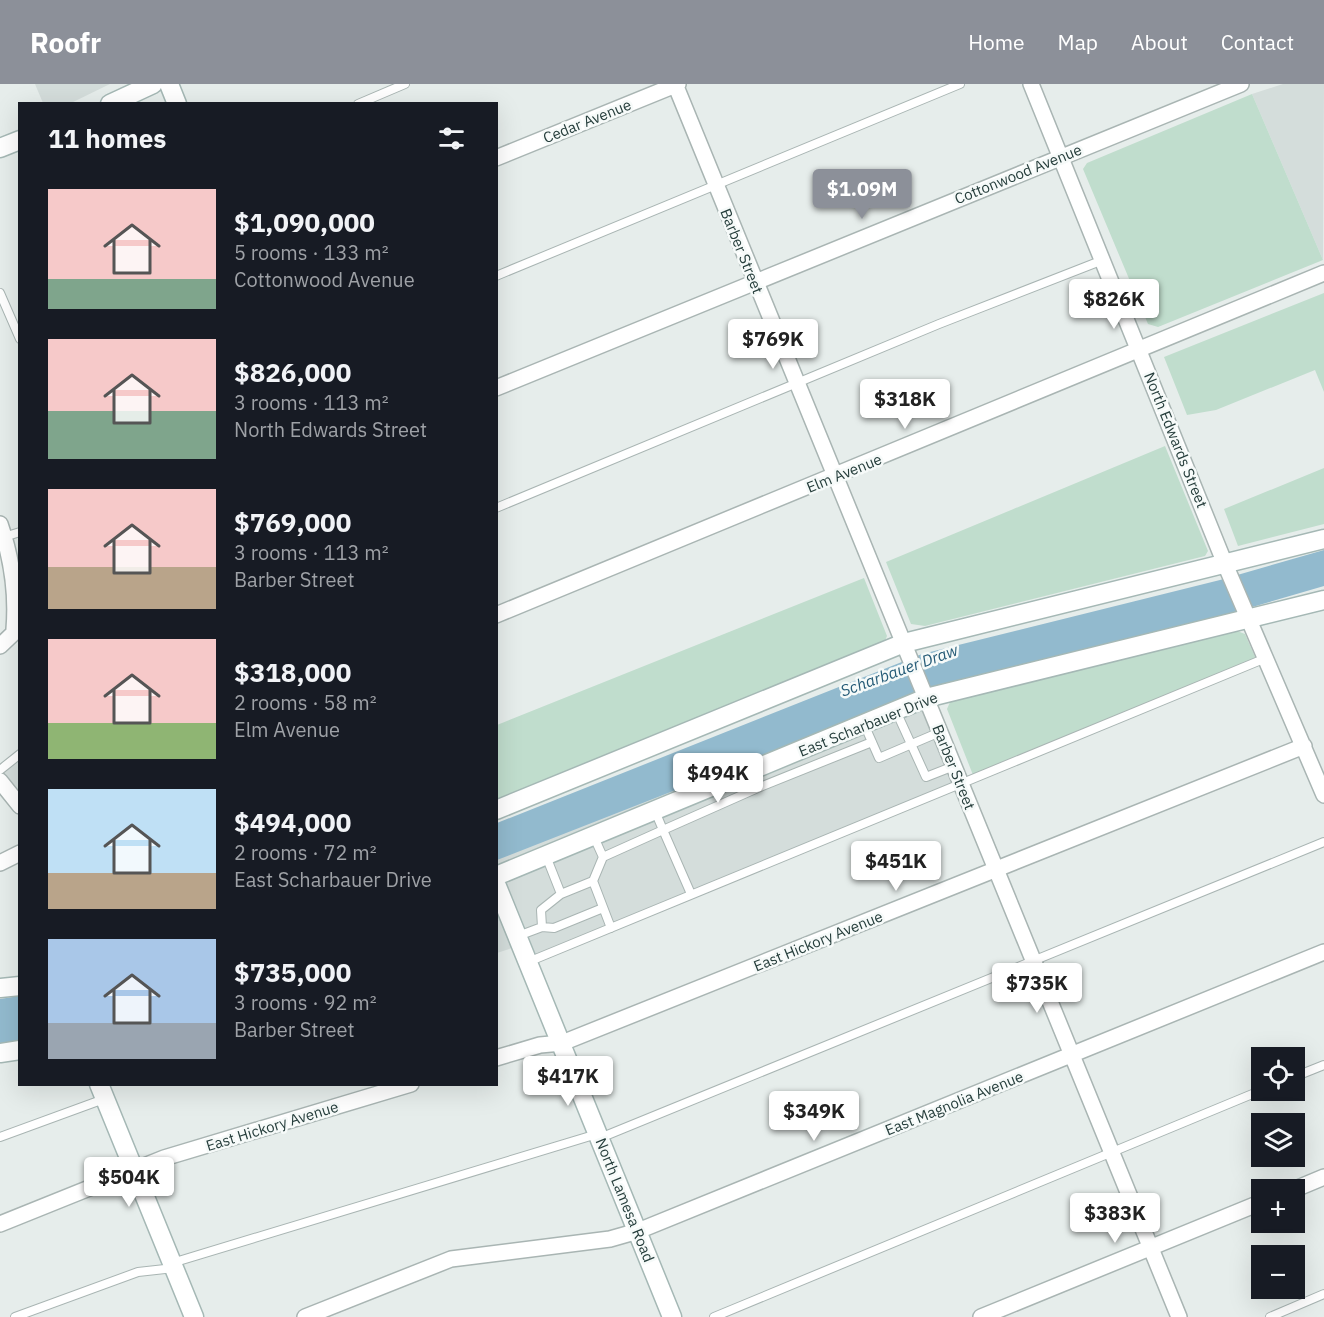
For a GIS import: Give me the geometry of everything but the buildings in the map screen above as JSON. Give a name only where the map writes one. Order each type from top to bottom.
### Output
[{"type":"main road","points":[[114,102],[153,84]]},
{"type":"main road","points":[[169,84],[176,102]]},
{"type":"main road","points":[[0,148],[18,141]]},
{"type":"main road","points":[[498,809],[904,644],[1324,539]]},
{"type":"main road","name":"East Scharbauer Drive","points":[[498,875],[926,698],[1324,600]]},
{"type":"main road","name":"North Lamesa Road","points":[[498,889],[672,1317]]},
{"type":"main road","points":[[0,988],[18,986]]},
{"type":"main road","points":[[0,1053],[18,1050]]},
{"type":"main road","points":[[101,1092],[194,1317]]},
{"type":"street","name":"Barber Street","points":[[676,84],[796,383],[1179,1317]]},
{"type":"street","name":"Cedar Avenue","points":[[498,157],[676,84]]},
{"type":"street","name":"North Edwards Street","points":[[1031,84],[1225,564],[1324,795]]},
{"type":"street","name":"Cottonwood Avenue","points":[[498,387],[1241,84]]},
{"type":"street","name":"Elm Avenue","points":[[498,614],[835,477],[1324,273]]},
{"type":"street","points":[[0,646],[17,628],[8,531]]},
{"type":"street","name":"East Hickory Avenue","points":[[498,1057],[540,1045],[562,1043],[1304,746]]},
{"type":"street","points":[[0,782],[18,804]]},
{"type":"street","points":[[0,863],[18,854]]},
{"type":"street","name":"East Magnolia Avenue","points":[[305,1317],[451,1259],[610,1239],[638,1232],[1324,952]]},
{"type":"street","name":"East Hickory Avenue","points":[[0,1224],[164,1158],[404,1086]]},
{"type":"street","points":[[1305,1185],[1324,1177]]},
{"type":"street","points":[[981,1317],[1251,1207]]},
{"type":"lane","points":[[362,102],[405,84]]},
{"type":"lane","points":[[498,275],[960,84]]},
{"type":"lane","points":[[498,507],[796,383],[1103,260]]},
{"type":"lane","points":[[0,293],[18,334]]},
{"type":"lane","points":[[528,962],[1266,658]]},
{"type":"lane","points":[[896,711],[926,777],[954,766]]},
{"type":"lane","points":[[864,724],[879,758],[940,732]]},
{"type":"lane","points":[[610,928],[593,881],[603,857],[760,787],[872,742]]},
{"type":"lane","points":[[0,770],[18,756]]},
{"type":"lane","points":[[753,770],[760,787]]},
{"type":"lane","points":[[655,810],[691,894]]},
{"type":"lane","points":[[594,836],[603,857]]},
{"type":"lane","points":[[15,1317],[138,1272],[173,1266],[599,1136],[1324,842]]},
{"type":"lane","points":[[546,856],[561,894]]},
{"type":"lane","points":[[542,927],[541,910],[561,894],[593,881]]},
{"type":"lane","points":[[518,936],[542,927],[554,928],[603,908]]},
{"type":"lane","points":[[1305,1073],[1324,1065]]},
{"type":"lane","points":[[0,1137],[101,1092]]},
{"type":"lane","points":[[714,1317],[1251,1095]]},
{"type":"lane","points":[[1270,1317],[1324,1294]]},
{"type":"shaded area","points":[[35,84],[110,84],[73,102],[43,102]]},
{"type":"shaded area","points":[[1283,84],[1324,84],[1323,260],[1252,94]]},
{"type":"shaded area","points":[[914,672],[959,782],[526,959],[521,945],[498,953],[498,838]]},
{"type":"shaded area","points":[[18,749],[18,801],[0,777],[0,766]]},
{"type":"green space","points":[[1252,94],[1323,260],[1158,327],[1148,324],[1083,169],[1087,163]]},
{"type":"green space","points":[[1324,293],[1324,392],[1315,370],[1216,410],[1187,415],[1164,357]]},
{"type":"green space","points":[[1165,446],[1208,551],[1205,556],[925,626],[911,624],[886,562]]},
{"type":"green space","points":[[1324,468],[1324,524],[1238,546],[1224,509]]},
{"type":"green space","points":[[864,578],[887,636],[883,646],[498,802],[498,725]]},
{"type":"green space","points":[[1237,631],[1245,634],[1256,659],[973,775],[947,709],[950,702]]},
{"type":"water","name":"Scharbauer Draw","points":[[1324,550],[1324,586],[1232,613],[936,688],[498,860],[498,823],[922,654],[1220,580]]},
{"type":"water","points":[[18,996],[18,1041],[0,1044],[0,999]]}]
